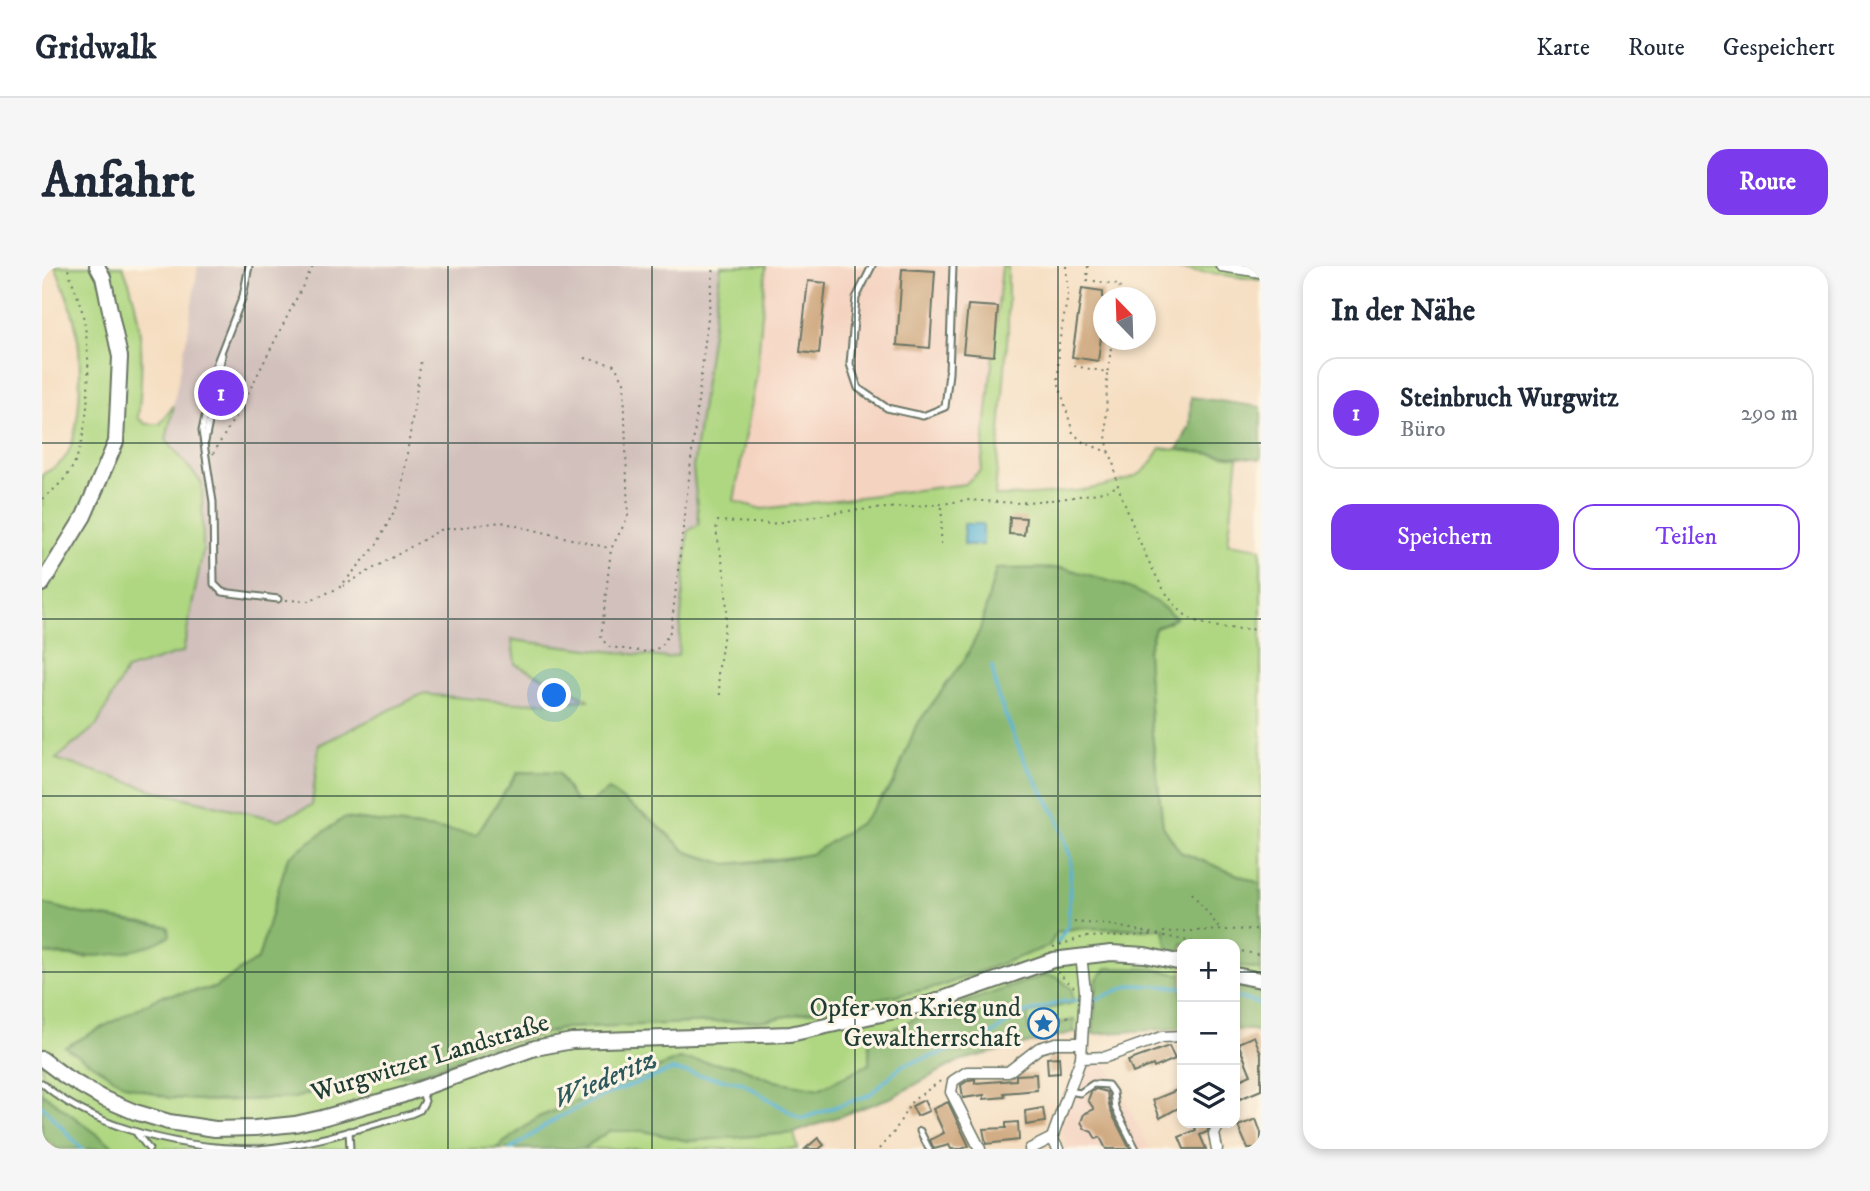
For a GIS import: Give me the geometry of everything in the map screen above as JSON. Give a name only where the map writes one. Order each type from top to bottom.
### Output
[{"type":"main road","points":[[42,584],[84,516],[116,442],[120,357],[103,277],[97,266]]},
{"type":"main road","name":"Wurgwitzer Landstraße","points":[[42,1059],[102,1098],[169,1122],[215,1129],[295,1124],[421,1089],[535,1048],[572,1041],[790,1034],[906,1009],[969,991],[1045,961],[1111,953],[1145,955],[1177,962]]},
{"type":"main road","points":[[1240,976],[1261,980]]},
{"type":"street","points":[[1224,266],[1261,272]]},
{"type":"street","points":[[1030,1149],[1052,1138],[1081,1058],[1081,955]]},
{"type":"street","points":[[1081,1058],[1106,1057],[1162,1037],[1177,1036]]},
{"type":"street","points":[[980,1149],[951,1092],[953,1081],[960,1075],[976,1070],[987,1073],[1008,1072],[1039,1048],[1056,1043],[1081,1043]]},
{"type":"street","points":[[1217,1128],[1213,1135],[1217,1149]]},
{"type":"street","points":[[1052,1138],[1058,1149]]},
{"type":"lane","points":[[249,266],[243,296],[223,346],[204,445],[213,502],[214,583],[222,592],[278,600]]},
{"type":"lane","points":[[872,266],[856,298],[850,364],[858,388],[887,408],[923,416],[945,407],[949,373],[953,279],[951,266]]},
{"type":"lane","points":[[42,1083],[81,1111],[105,1122],[162,1140],[217,1149],[258,1149],[289,1145],[420,1110],[425,1101],[421,1089]]},
{"type":"lane","points":[[1069,1091],[1080,1093],[1093,1084],[1108,1085],[1113,1092],[1115,1108],[1136,1149]]},
{"type":"lane","points":[[349,1130],[350,1149]]},
{"type":"lane","points":[[920,1131],[929,1149]]},
{"type":"lane","points":[[135,1132],[146,1142],[149,1149]]},
{"type":"path","points":[[42,499],[72,467],[83,434],[88,397],[89,352],[82,309],[67,266]]},
{"type":"path","points":[[206,466],[242,405],[313,266]]},
{"type":"path","points":[[585,358],[614,365],[624,381],[628,517],[611,549],[601,638],[609,647],[647,652],[661,647],[671,630],[713,266]]},
{"type":"path","points":[[1066,266],[1068,295],[1059,344],[1058,381],[1073,433],[1083,442],[1110,453]]},
{"type":"path","points":[[1088,266],[1087,281],[1120,287]]},
{"type":"path","points":[[1110,350],[1105,436],[1118,486],[1150,564],[1165,590],[1184,614],[1206,624],[1261,630]]},
{"type":"path","points":[[339,588],[376,546],[400,500],[421,361]]},
{"type":"path","points":[[1074,366],[1107,372]]},
{"type":"path","points":[[720,695],[718,674],[727,611],[725,576],[716,530],[718,521],[770,524],[846,511],[966,500],[1016,502],[1061,499],[1103,492],[1118,486]]},
{"type":"path","points":[[941,544],[942,504]]},
{"type":"path","points":[[278,600],[308,601],[339,588],[440,530],[501,522],[611,549]]},
{"type":"path","points":[[1192,893],[1220,930]]},
{"type":"path","points":[[1074,922],[1111,925],[1177,939]]},
{"type":"path","points":[[1052,952],[1052,947],[1075,939],[1154,935],[1161,932],[1261,929]]},
{"type":"path","points":[[1240,951],[1261,955]]},
{"type":"path","points":[[1055,968],[1057,973],[1081,991]]},
{"type":"path","points":[[1039,1020],[1080,1014]]},
{"type":"path","points":[[879,1149],[894,1132],[912,1101],[948,1076]]},
{"type":"path","points":[[42,1142],[51,1149]]},
{"type":"shaded area","points":[[198,266],[766,266],[757,373],[697,499],[709,639],[592,700],[518,703],[279,820],[163,793],[55,759],[166,440]]},
{"type":"shaded area","points":[[766,266],[1002,266],[981,470],[965,484],[762,509],[734,502],[757,373]]},
{"type":"shaded area","points":[[1105,1062],[1150,1149],[1067,1149],[1061,1130],[1077,1083],[1082,1072]]},
{"type":"green space","points":[[55,266],[123,266],[135,303],[141,341],[138,418],[146,424],[160,424],[174,405],[166,440],[202,483],[203,550],[183,652],[126,670],[97,725],[56,759],[163,793],[279,820],[312,805],[319,745],[422,694],[517,703],[590,700],[515,664],[512,640],[667,658],[678,655],[688,531],[699,524],[693,468],[721,266],[766,266],[757,373],[734,501],[762,509],[965,484],[981,470],[1002,266],[1008,266],[1008,330],[995,496],[1049,494],[1109,485],[1141,473],[1161,448],[1238,457],[1228,543],[1261,548],[1261,884],[1180,852],[1163,826],[1151,725],[1147,652],[1155,628],[1176,617],[996,569],[980,630],[965,659],[916,726],[894,782],[862,822],[811,855],[726,864],[687,852],[653,821],[574,801],[558,773],[518,772],[477,834],[344,818],[288,857],[258,959],[214,988],[161,996],[169,1098],[212,1101],[294,1098],[371,1075],[418,1075],[489,1048],[565,1028],[767,1020],[938,987],[1049,946],[1057,932],[1077,928],[1164,929],[1168,950],[1177,952],[1177,974],[1152,969],[1097,979],[1093,1034],[1074,1032],[1074,1020],[1028,1031],[1028,1014],[977,1005],[951,1007],[870,1037],[869,1064],[819,1089],[775,1081],[737,1066],[679,1059],[539,1117],[495,1149],[117,1149],[42,1093],[42,953],[87,958],[78,913],[42,903],[42,475],[57,466],[70,449],[77,422],[80,390],[79,349],[67,296]]},
{"type":"green space","points":[[1158,266],[1261,266],[1261,280]]},
{"type":"green space","points":[[1191,397],[1261,407],[1261,459],[1178,450],[1190,425]]},
{"type":"green space","points":[[1064,568],[1137,592],[1176,618],[1155,628],[1147,652],[1151,725],[1163,826],[1180,852],[1261,884],[1261,970],[1240,966],[1240,939],[1177,939],[1177,952],[1168,950],[1164,929],[1077,928],[1057,932],[1049,946],[938,987],[767,1020],[565,1028],[489,1048],[417,1075],[371,1075],[294,1098],[212,1101],[169,1098],[125,1085],[65,1047],[161,996],[214,988],[258,959],[288,857],[344,818],[477,834],[518,772],[558,773],[575,801],[589,803],[609,790],[653,821],[687,852],[726,864],[811,854],[862,822],[894,783],[916,726],[965,659],[980,630],[996,569]]},
{"type":"green space","points":[[42,903],[78,913],[168,927],[170,936],[155,944],[124,953],[76,956],[42,953]]},
{"type":"green space","points":[[1240,966],[1261,970],[1261,992],[1240,987]]},
{"type":"green space","points":[[1107,968],[1152,969],[1177,974],[1177,1028],[1093,1034],[1097,979]]},
{"type":"green space","points":[[1046,975],[1057,977],[1072,989],[1073,1003],[1028,1014],[1028,1030],[1074,1020],[1074,1032],[959,1061],[892,1097],[794,1133],[688,1141],[644,1131],[609,1131],[583,1149],[495,1149],[539,1117],[679,1059],[737,1066],[775,1081],[819,1089],[869,1064],[870,1037],[896,1030],[909,1021]]},
{"type":"green space","points":[[1240,987],[1261,992],[1261,1034],[1252,1030],[1240,1030]]},
{"type":"green space","points":[[42,1093],[117,1149],[57,1149],[42,1137]]},
{"type":"green space","points":[[609,1131],[644,1131],[688,1141],[794,1133],[798,1149],[583,1149]]},
{"type":"water","points":[[964,524],[983,524],[983,545],[964,545]]},
{"type":"building","points":[[902,269],[935,271],[930,348],[897,345]]},
{"type":"building","points":[[808,281],[826,283],[819,354],[800,352]]},
{"type":"building","points":[[1082,288],[1093,290],[1093,350],[1099,350],[1098,361],[1072,357]]},
{"type":"building","points":[[968,305],[998,307],[994,356],[963,353]]},
{"type":"building","points":[[1010,517],[1026,518],[1024,535],[1009,534]]},
{"type":"building","points":[[1254,1036],[1261,1054],[1261,1090],[1240,1099],[1240,1080],[1251,1075],[1240,1042]]},
{"type":"building","points":[[1169,1046],[1175,1059],[1133,1073],[1128,1061]]},
{"type":"building","points":[[1059,1057],[1060,1073],[1048,1074],[1047,1058]]},
{"type":"building","points":[[1036,1074],[1037,1090],[1004,1093],[1005,1097],[984,1099],[984,1095],[963,1098],[961,1085],[969,1080],[975,1079],[975,1083],[1016,1080],[1016,1075]]},
{"type":"building","points":[[1096,1089],[1107,1092],[1110,1110],[1130,1149],[1106,1149],[1100,1137],[1096,1139],[1081,1122],[1084,1114],[1094,1109],[1088,1100],[1091,1092]]},
{"type":"building","points":[[1177,1090],[1177,1109],[1160,1118],[1153,1100]]},
{"type":"building","points":[[924,1100],[929,1111],[917,1116],[912,1106]]},
{"type":"building","points":[[948,1102],[969,1146],[951,1149],[949,1145],[934,1149],[930,1140],[944,1133],[933,1109]]},
{"type":"building","points":[[1043,1108],[1045,1122],[1026,1125],[1025,1111]]},
{"type":"building","points":[[1256,1119],[1261,1133],[1261,1149],[1248,1149],[1240,1125]]},
{"type":"building","points":[[1018,1122],[1019,1140],[986,1144],[983,1129],[1006,1128],[1006,1123]]},
{"type":"building","points":[[1195,1128],[1209,1128],[1200,1135],[1206,1149],[1184,1149],[1179,1137]]},
{"type":"building","points":[[818,1138],[824,1145],[819,1149],[805,1149]]},
{"type":"waterway","points":[[992,666],[998,697],[1024,760],[1058,818],[1071,860],[1068,926],[1057,943]]},
{"type":"waterway","name":"Wiederitz","points":[[511,1149],[557,1118],[605,1095],[672,1070],[743,1083],[801,1119],[869,1095],[903,1065],[982,1041],[1019,1015],[1061,1002],[1097,999],[1131,985],[1177,987]]},
{"type":"waterway","name":"Wiederitz","points":[[1240,998],[1261,1004]]},
{"type":"waterway","name":"Wiederitz","points":[[42,1106],[82,1149]]},
{"type":"place","name":"Steinbruch Wurgwitz","points":[[221,393]]},
{"type":"place","name":"Opfer von Krieg und Gewaltherrschaft","points":[[1044,1023]]}]
